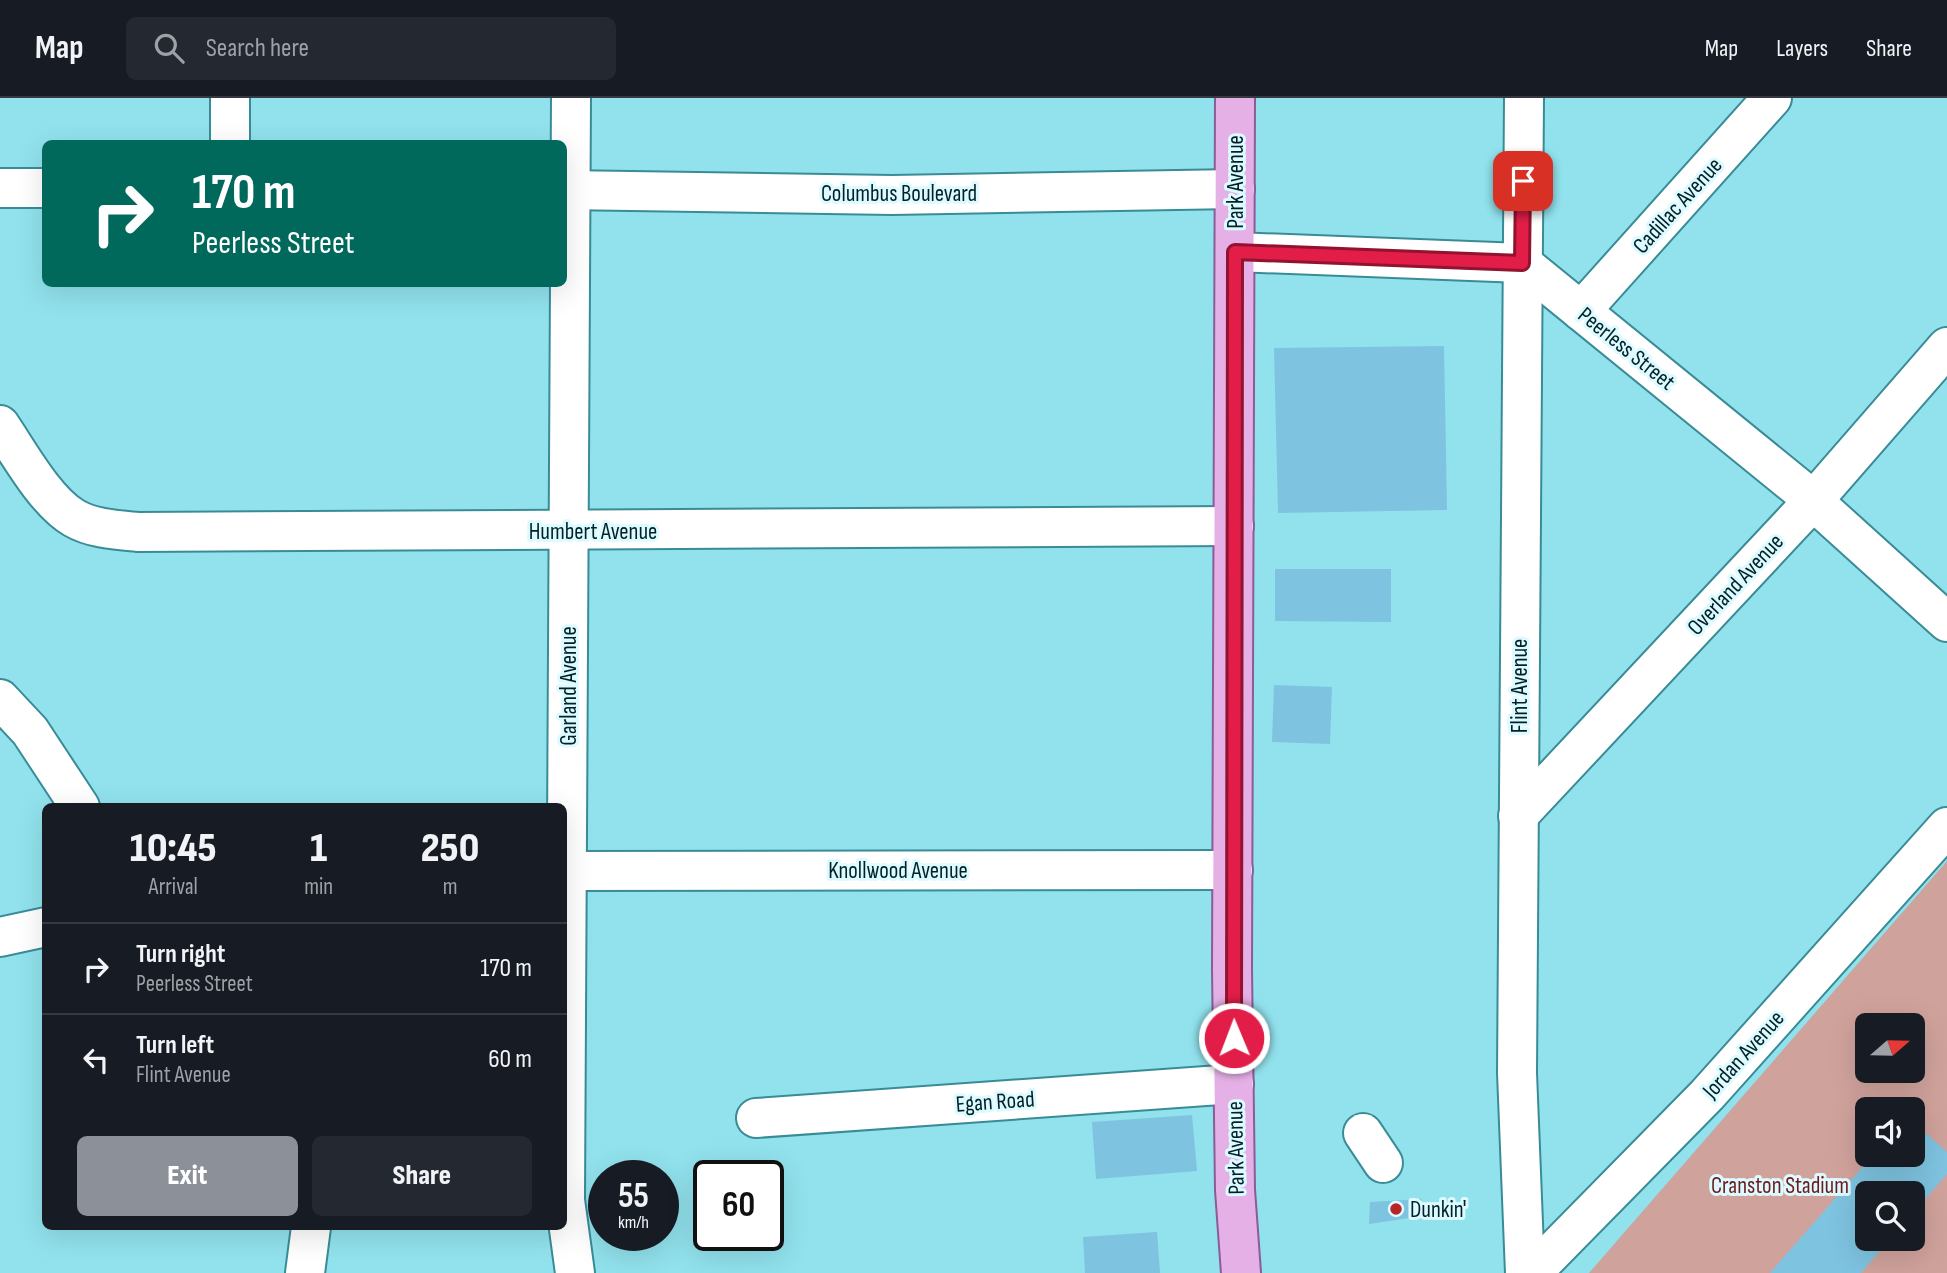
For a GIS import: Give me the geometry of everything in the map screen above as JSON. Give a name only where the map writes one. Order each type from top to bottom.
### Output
[{"type":"main road","name":"Park Avenue","points":[[1235,98],[1234,1084],[1235,1190],[1241,1273]]},
{"type":"street","points":[[230,98],[230,140]]},
{"type":"street","name":"Garland Avenue","points":[[566,803],[569,531],[567,190],[571,98]]},
{"type":"street","name":"Flint Avenue","points":[[1524,98],[1517,1073],[1525,1273]]},
{"type":"street","name":"Cadillac Avenue","points":[[1581,311],[1772,98]]},
{"type":"street","points":[[0,188],[42,188]]},
{"type":"street","name":"Columbus Boulevard","points":[[567,190],[892,195],[1235,189]]},
{"type":"street","points":[[1235,252],[1522,263]]},
{"type":"street","name":"Peerless Street","points":[[1522,263],[1812,502],[1947,622]]},
{"type":"street","name":"Overland Avenue","points":[[1518,816],[1812,502],[1947,347]]},
{"type":"street","name":"Humbert Avenue","points":[[0,425],[36,478],[65,512],[77,520],[105,528],[138,532],[1234,526]]},
{"type":"street","points":[[0,699],[30,731],[77,803]]},
{"type":"street","name":"Jordan Avenue","points":[[1532,1273],[1707,1095],[1947,827]]},
{"type":"street","name":"Knollwood Avenue","points":[[567,871],[1233,870]]},
{"type":"street","points":[[0,937],[42,928]]},
{"type":"street","name":"Egan Road","points":[[756,1118],[1234,1084]]},
{"type":"street","name":"Garland Avenue","points":[[567,1215],[575,1273]]},
{"type":"street","points":[[305,1273],[311,1230]]},
{"type":"green space","name":"Cranston Stadium","points":[[1947,861],[1947,1273],[1589,1273]]},
{"type":"building","points":[[1444,346],[1447,510],[1278,513],[1274,348]]},
{"type":"building","points":[[1275,569],[1391,569],[1391,622],[1275,621]]},
{"type":"building","points":[[1274,685],[1332,687],[1330,744],[1272,742]]},
{"type":"building","points":[[1192,1115],[1197,1171],[1096,1179],[1092,1122]]},
{"type":"building","points":[[1925,1133],[1947,1152],[1947,1174],[1925,1199],[1925,1181],[1855,1181],[1855,1251],[1880,1251],[1861,1273],[1770,1273],[1863,1167],[1925,1167]]},
{"type":"building","name":"Dunkin'","points":[[1421,1199],[1423,1216],[1369,1224],[1370,1202]]},
{"type":"building","points":[[1157,1232],[1160,1273],[1085,1273],[1083,1237]]},
{"type":"place","name":"Dunkin'","points":[[1396,1209]]},
{"type":"route","points":[[1234,1038],[1235,252],[1522,263],[1523,181]]}]
